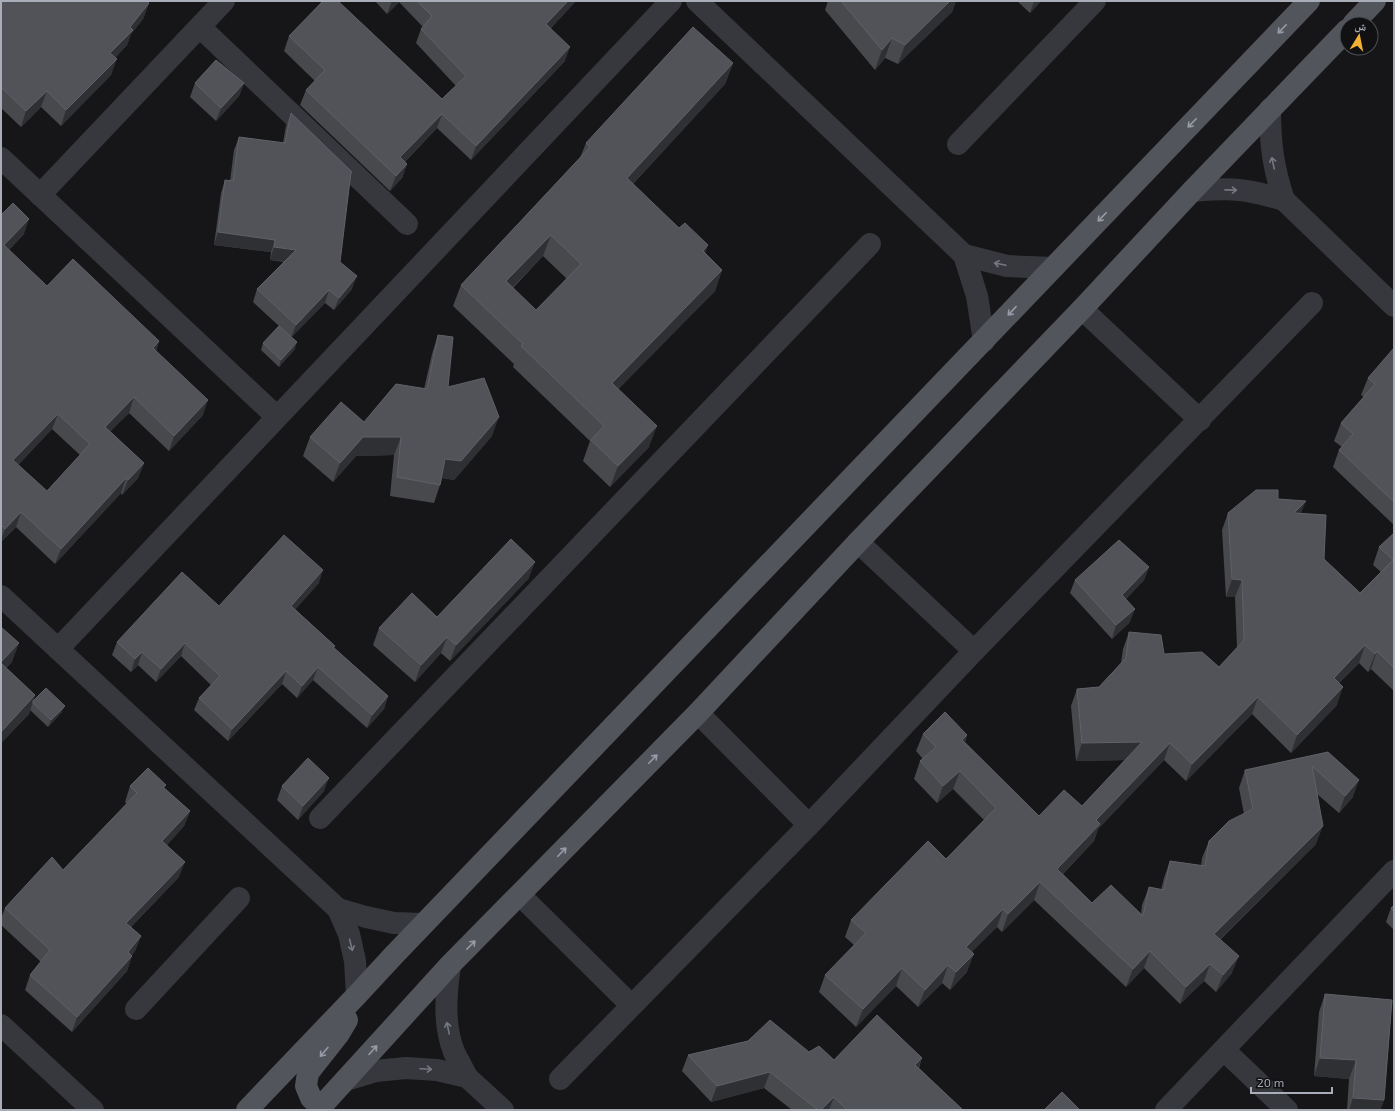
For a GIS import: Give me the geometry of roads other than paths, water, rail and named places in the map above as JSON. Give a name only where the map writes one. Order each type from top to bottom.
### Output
[{"type":"main road","points":[[247,1110],[358,995],[423,924],[1309,1]]},
{"type":"main road","points":[[1361,16],[1375,1]]},
{"type":"main road","points":[[358,995],[350,1014],[338,1035],[308,1073],[306,1086],[308,1092],[320,1109],[450,965],[698,713],[858,542],[1339,38]]},
{"type":"street","points":[[40,195],[224,1]]},
{"type":"street","points":[[58,649],[671,1]]},
{"type":"street","points":[[697,1],[964,255],[977,296],[984,340]]},
{"type":"street","points":[[958,144],[1095,1]]},
{"type":"street","points":[[200,27],[407,224]]},
{"type":"street","points":[[1270,109],[1272,156],[1277,179],[1284,200],[1394,306]]},
{"type":"street","points":[[1,158],[277,417]]},
{"type":"street","points":[[1192,191],[1215,189],[1238,190],[1284,200]]},
{"type":"street","points":[[320,818],[870,244]]},
{"type":"street","points":[[964,255],[1007,266],[1053,268]]},
{"type":"street","points":[[560,1079],[809,825],[974,651],[1312,303]]},
{"type":"street","points":[[1082,309],[1200,420]]},
{"type":"street","points":[[858,542],[974,651]]},
{"type":"street","points":[[1,596],[338,908],[349,934],[356,962],[358,995]]},
{"type":"street","points":[[698,713],[809,825]]},
{"type":"street","points":[[1166,1110],[1394,871]]},
{"type":"street","points":[[520,894],[631,1006]]},
{"type":"street","points":[[136,1009],[239,898]]},
{"type":"street","points":[[338,908],[366,917],[394,923],[423,924]]},
{"type":"street","points":[[450,965],[446,994],[447,1023],[454,1051],[467,1077],[503,1110]]},
{"type":"street","points":[[1,1025],[93,1110]]},
{"type":"street","points":[[1224,1050],[1287,1110]]},
{"type":"street","points":[[346,1080],[376,1071],[406,1068],[437,1070],[467,1077]]}]
